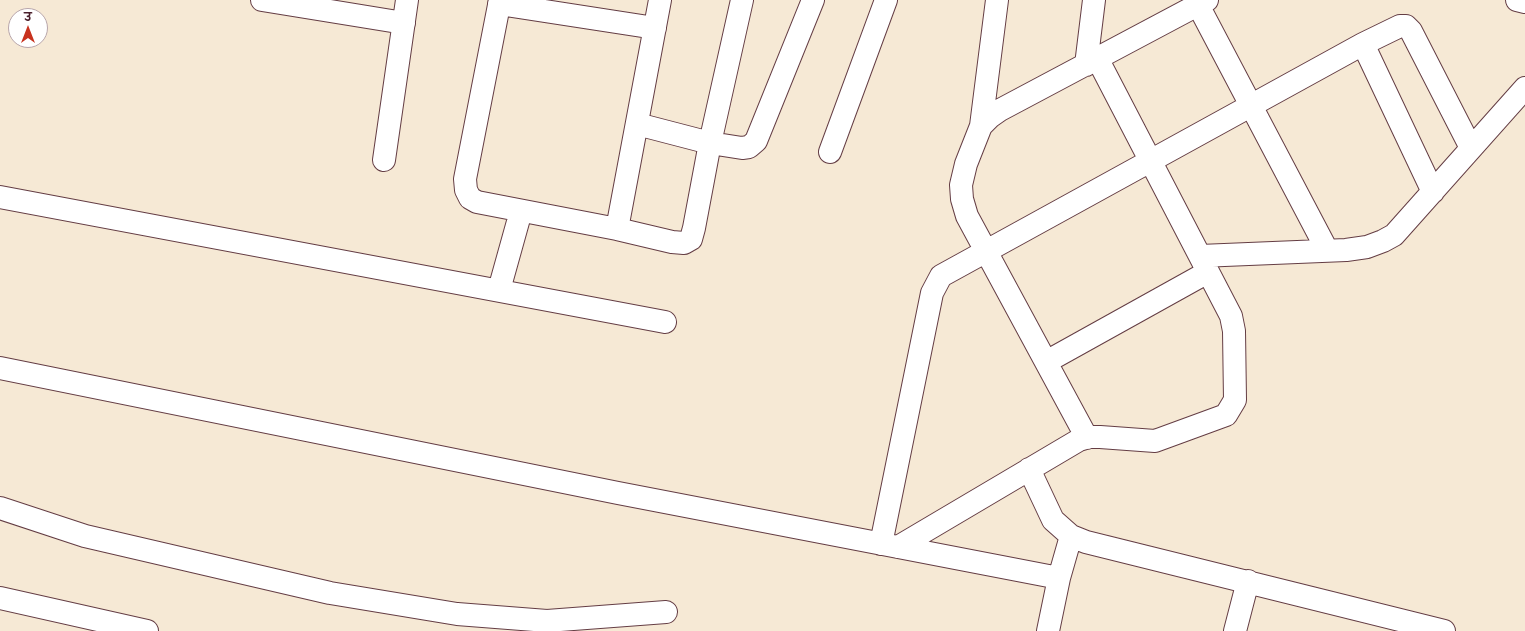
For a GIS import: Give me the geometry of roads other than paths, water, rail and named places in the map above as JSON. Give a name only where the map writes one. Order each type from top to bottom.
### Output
[{"type":"street","points":[[262,0],[404,23]]},
{"type":"street","points":[[384,160],[407,0]]},
{"type":"street","points":[[617,229],[660,0]]},
{"type":"street","points":[[655,28],[499,2],[465,179],[466,190],[470,198],[477,202],[617,229],[672,242],[684,243],[691,239],[710,143],[742,0]]},
{"type":"street","points":[[637,124],[710,143],[742,148],[748,147],[756,140],[813,0]]},
{"type":"street","points":[[830,152],[886,0]]},
{"type":"street","points":[[997,0],[981,126],[966,164],[961,185],[962,199],[967,216],[1087,438]]},
{"type":"street","points":[[890,545],[1079,440],[1100,437],[1155,441],[1226,415],[1235,400],[1234,331],[1231,316],[1150,160],[1091,62],[1094,0]]},
{"type":"street","points":[[1517,0],[1525,2]]},
{"type":"street","points":[[981,126],[1000,110],[1202,2],[1251,106],[1327,250]]},
{"type":"street","points":[[890,545],[932,293],[941,276],[985,250],[1150,160],[1363,44],[1400,26],[1406,26],[1411,31],[1471,148]]},
{"type":"street","points":[[1363,44],[1433,192]]},
{"type":"street","points":[[1046,362],[1204,264],[1367,247],[1389,238],[1394,235],[1433,192],[1525,88]]},
{"type":"street","points":[[0,197],[665,322]]},
{"type":"street","points":[[498,290],[521,211]]},
{"type":"street","points":[[0,368],[618,493],[1059,578]]},
{"type":"street","points":[[1029,469],[1053,520],[1071,536],[1086,542],[1248,582],[1385,624],[1444,631]]},
{"type":"street","points":[[0,508],[85,536],[322,591],[457,614],[547,621],[666,612]]},
{"type":"street","points":[[1048,631],[1059,578],[1071,536]]},
{"type":"street","points":[[1235,631],[1248,582]]},
{"type":"street","points":[[0,598],[147,631]]}]
